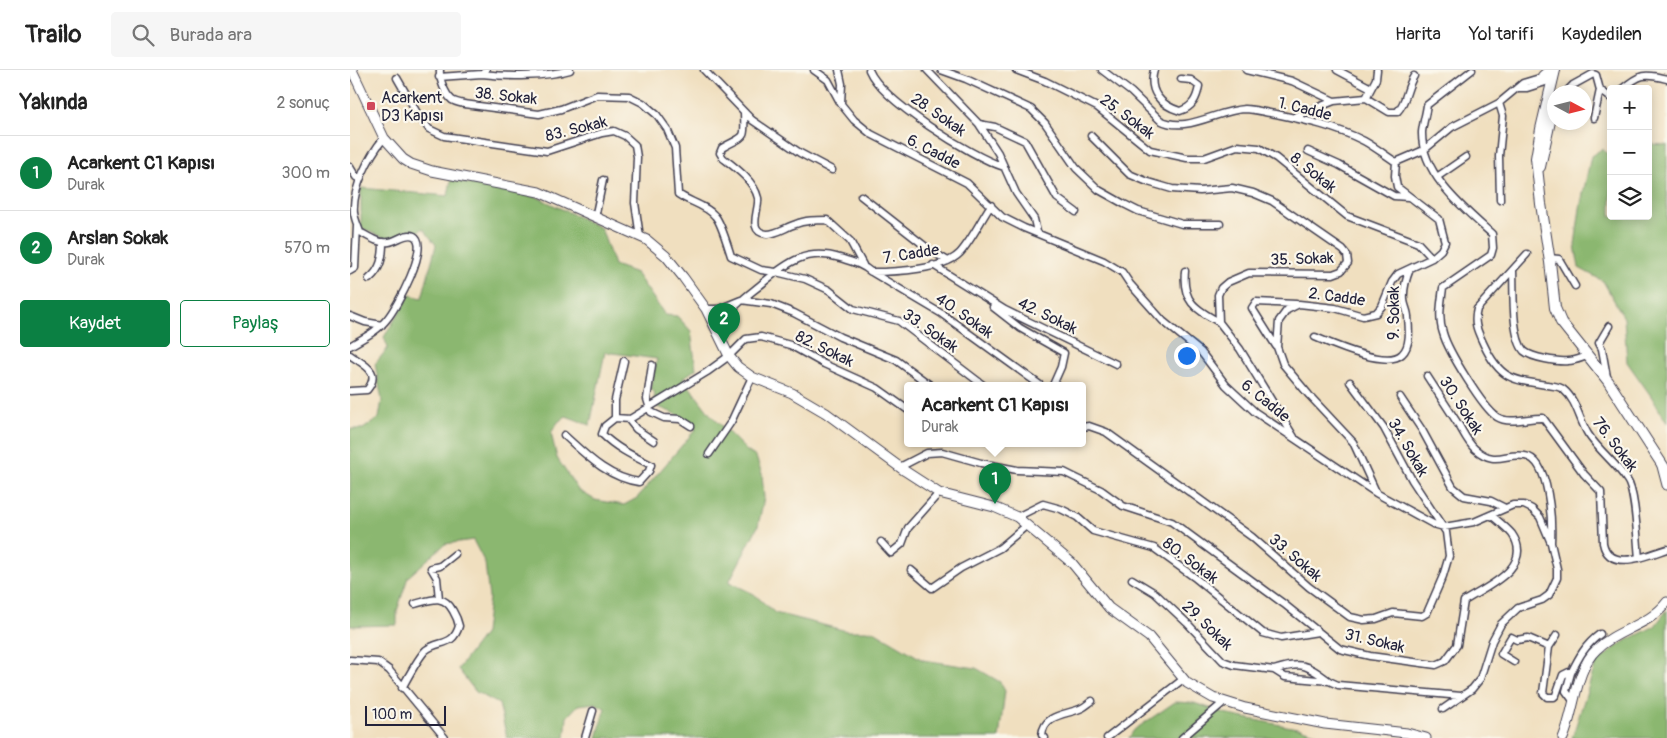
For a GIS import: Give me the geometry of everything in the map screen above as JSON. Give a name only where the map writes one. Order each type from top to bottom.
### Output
[{"type":"main road","points":[[352,70],[384,138],[403,159],[420,168],[539,192],[640,237],[657,247],[684,277],[706,309],[728,356],[738,368],[752,377],[809,403],[841,423],[900,467],[939,493],[994,507],[1017,517],[1072,563],[1109,608],[1148,637],[1182,680],[1224,702],[1245,708],[1324,724],[1407,733],[1426,738]]},
{"type":"main road","points":[[1547,121],[1536,158],[1540,204],[1550,258],[1555,308],[1561,322],[1608,381],[1667,472]]},
{"type":"main road","points":[[1538,176],[1549,130]]},
{"type":"main road","points":[[1657,454],[1667,466]]},
{"type":"main road","points":[[1657,454],[1667,485]]},
{"type":"main road","points":[[1647,620],[1667,594]]},
{"type":"main road","points":[[1563,738],[1584,668],[1590,656],[1597,648],[1609,640],[1657,613],[1667,602]]},
{"type":"main road","points":[[1567,738],[1576,711],[1574,702]]},
{"type":"street","name":"38. Sokak","points":[[570,70],[557,74],[537,72],[497,76],[484,72],[439,74],[453,100],[464,104],[539,114],[561,109],[597,95],[629,96],[643,103],[667,129],[675,148],[678,194],[687,201],[703,207],[716,216],[731,256],[761,270],[776,272]]},
{"type":"street","points":[[704,70],[752,120],[800,153],[832,170]]},
{"type":"street","name":"6. Cadde","points":[[814,70],[828,80],[841,104],[854,120],[871,134],[967,183],[1002,217],[1104,261],[1122,272],[1130,284],[1163,321],[1201,352],[1226,385],[1255,412],[1376,492],[1433,524],[1444,527]]},
{"type":"street","points":[[839,70],[842,84],[841,104]]},
{"type":"street","name":"28. Sokak","points":[[869,70],[885,91],[942,135],[988,162],[1004,167]]},
{"type":"street","points":[[927,70],[979,124],[998,153],[1016,192],[1034,219],[1037,232]]},
{"type":"street","points":[[941,70],[966,79],[1031,109],[1044,123],[1076,168],[1099,190],[1124,204],[1138,211],[1182,224],[1220,224]]},
{"type":"street","name":"25. Sokak","points":[[1016,70],[1045,81],[1097,108],[1150,150],[1169,155]]},
{"type":"street","name":"1. Cadde","points":[[1102,70],[1125,87],[1160,120],[1167,123],[1184,125],[1215,114],[1246,109],[1294,118],[1344,132],[1396,162]]},
{"type":"street","points":[[1154,70],[1151,84],[1155,93],[1162,102],[1180,111],[1192,105],[1198,96],[1198,86],[1191,80],[1181,79]]},
{"type":"street","points":[[1246,70],[1292,81],[1334,100]]},
{"type":"street","points":[[1337,70],[1371,88]]},
{"type":"street","points":[[1366,98],[1376,79],[1377,70]]},
{"type":"street","points":[[1472,70],[1427,105],[1422,131],[1424,150],[1440,184],[1492,234],[1494,248],[1491,255],[1444,288],[1440,311],[1443,333],[1458,366],[1482,400],[1497,417],[1507,421],[1543,418],[1584,474],[1601,492],[1605,550],[1610,556],[1619,560],[1639,558],[1667,549]]},
{"type":"street","points":[[1573,85],[1592,74],[1596,75],[1600,90],[1594,118]]},
{"type":"street","points":[[1630,85],[1637,77],[1645,74],[1667,79]]},
{"type":"street","points":[[1294,118],[1334,100],[1366,98],[1389,112],[1397,112],[1403,106],[1408,84],[1414,76]]},
{"type":"street","points":[[1432,258],[1441,250],[1445,242],[1439,219],[1397,187],[1395,176],[1396,162],[1424,150],[1452,128],[1498,104],[1528,81],[1552,76]]},
{"type":"street","name":"83. Sokak","points":[[397,78],[420,118],[429,129],[444,136],[547,151],[602,133],[614,131],[625,136],[635,145],[637,157],[635,203],[640,237]]},
{"type":"street","points":[[1600,90],[1607,95]]},
{"type":"street","points":[[1498,104],[1503,116],[1499,156],[1500,200]]},
{"type":"street","points":[[744,112],[746,132],[743,137],[722,148],[720,153],[723,158],[752,184],[759,200],[755,222],[760,232],[765,234],[774,233],[804,222],[826,220],[850,241],[863,265]]},
{"type":"street","points":[[979,124],[995,127],[1025,140],[1057,198],[1076,212]]},
{"type":"street","name":"35. Sokak","points":[[1091,136],[1129,174],[1172,189],[1200,191],[1232,188],[1253,193],[1272,201],[1343,250],[1347,255],[1348,263],[1341,271],[1333,274],[1249,273],[1228,282],[1221,288],[1218,295],[1219,322]]},
{"type":"street","points":[[350,346],[377,330],[398,303],[415,264],[419,244],[417,238],[412,235],[384,242],[370,238],[360,232],[354,212],[360,179],[375,148],[384,138]]},
{"type":"street","name":"8. Sokak","points":[[1169,155],[1204,158],[1237,146],[1259,148],[1276,158],[1347,216],[1418,243],[1432,258]]},
{"type":"street","points":[[1308,151],[1339,165],[1394,196],[1408,196]]},
{"type":"street","points":[[1437,177],[1466,157]]},
{"type":"street","points":[[350,167],[356,177],[360,179]]},
{"type":"street","points":[[595,218],[603,180]]},
{"type":"street","points":[[861,196],[930,250],[948,261]]},
{"type":"street","name":"7. Cadde","points":[[713,324],[723,318],[741,300],[794,259],[822,254],[863,265],[871,272],[894,272],[948,261],[960,253],[991,205]]},
{"type":"street","points":[[350,270],[355,268],[357,222]]},
{"type":"street","points":[[369,280],[378,270],[384,242]]},
{"type":"street","name":"76. Sokak","points":[[1527,254],[1477,310],[1475,327],[1487,352],[1501,372],[1518,381],[1556,386],[1563,389],[1571,398],[1588,434],[1629,481],[1633,499],[1639,558]]},
{"type":"street","name":"2. Cadde","points":[[1376,492],[1353,442],[1283,364],[1277,347],[1252,308],[1256,302],[1335,308],[1363,316],[1376,313],[1382,306],[1398,274],[1432,258]]},
{"type":"street","points":[[1550,258],[1559,259],[1575,286]]},
{"type":"street","name":"42. Sokak","points":[[933,265],[1005,310],[1116,364]]},
{"type":"street","name":"9. Sokak","points":[[1315,337],[1379,359],[1402,355],[1408,346],[1408,316],[1404,300],[1405,284],[1410,269]]},
{"type":"street","points":[[1185,271],[1183,286],[1189,298],[1198,310],[1219,322],[1240,349],[1296,440]]},
{"type":"street","points":[[1513,271],[1514,321],[1524,351],[1541,359],[1568,361],[1587,356]]},
{"type":"street","name":"33. Sokak","points":[[776,272],[805,279],[829,290],[853,309],[899,321],[979,382]]},
{"type":"street","name":"40. Sokak","points":[[871,272],[942,314],[1036,382]]},
{"type":"street","name":"42. Sokak","points":[[969,289],[1020,328],[1064,353],[1054,382]]},
{"type":"street","points":[[706,309],[719,309],[741,300],[771,304],[794,313],[840,337],[896,360],[926,382]]},
{"type":"street","name":"2. Cadde","points":[[1277,347],[1279,321],[1287,310],[1299,304]]},
{"type":"street","points":[[350,316],[358,317],[365,322],[382,325]]},
{"type":"street","points":[[1608,381],[1602,349],[1599,343],[1609,326]]},
{"type":"street","name":"82. Sokak","points":[[728,356],[746,338],[761,337],[790,345],[824,364],[877,388],[904,407]]},
{"type":"street","points":[[350,355],[369,368],[372,374],[372,383],[367,390],[350,391]]},
{"type":"street","points":[[564,435],[598,466],[628,481],[640,482],[649,471],[651,465],[619,450],[602,434],[605,426],[615,418],[630,419],[708,372],[728,356]]},
{"type":"street","points":[[615,418],[615,400],[624,361]]},
{"type":"street","points":[[652,365],[647,399],[651,412],[664,418],[680,419],[691,426]]},
{"type":"street","name":"30. Sokak","points":[[1427,376],[1473,448],[1489,458],[1498,459],[1524,455],[1535,460],[1542,472],[1548,492],[1552,529],[1550,543]]},
{"type":"street","points":[[709,454],[731,422],[752,377]]},
{"type":"street","name":"34. Sokak","points":[[1350,382],[1384,428],[1430,509],[1444,527]]},
{"type":"street","points":[[1400,397],[1422,430],[1453,487],[1464,496],[1492,501],[1505,508]]},
{"type":"street","points":[[628,419],[636,429],[654,441]]},
{"type":"street","name":"33. Sokak","points":[[1086,426],[1106,432],[1252,537],[1309,587],[1350,617],[1364,620],[1376,619],[1393,613],[1422,616],[1427,613],[1443,576],[1449,556],[1448,541],[1444,527]]},
{"type":"street","name":"31. Sokak","points":[[900,467],[927,453],[942,452],[981,464],[1017,470],[1064,472],[1101,490],[1123,506],[1172,522],[1284,604],[1340,649],[1370,656],[1436,666],[1445,662],[1458,645],[1464,601],[1502,578],[1515,564],[1518,555],[1517,544],[1511,533],[1491,515]]},
{"type":"street","points":[[881,542],[892,554],[902,544],[908,528],[939,493]]},
{"type":"street","name":"80. Sokak","points":[[1017,517],[1042,504],[1061,509],[1077,517],[1093,531],[1154,548],[1194,577],[1263,633],[1281,638],[1318,632]]},
{"type":"street","points":[[1443,709],[1472,689],[1480,678],[1492,641],[1501,624],[1518,608],[1542,600],[1554,587],[1557,578],[1557,569],[1550,543],[1540,517],[1532,509],[1524,505],[1514,505],[1505,508],[1474,522],[1444,527]]},
{"type":"street","points":[[912,570],[932,588],[961,568],[1000,548],[1026,526]]},
{"type":"street","points":[[440,599],[437,578],[431,568],[440,566],[455,554]]},
{"type":"street","name":"29. Sokak","points":[[1132,579],[1154,593],[1187,623],[1223,661],[1234,665],[1274,670],[1285,676],[1338,684],[1462,696]]},
{"type":"street","points":[[402,688],[426,651],[453,638],[460,626],[450,605],[446,601],[440,599],[415,604]]},
{"type":"street","points":[[1574,702],[1566,691],[1571,673],[1583,650],[1589,642],[1600,634]]},
{"type":"street","points":[[1557,635],[1549,647],[1543,688],[1545,696],[1550,698],[1556,695],[1563,675],[1567,672],[1571,673]]},
{"type":"street","points":[[1514,662],[1501,654],[1511,637],[1517,640],[1528,638],[1549,647]]},
{"type":"street","points":[[350,660],[378,662],[389,670],[445,738]]},
{"type":"street","name":"29. Sokak","points":[[1274,670],[1295,664],[1305,665],[1329,682]]},
{"type":"street","points":[[1107,738],[1182,680]]},
{"type":"street","points":[[1042,737],[1043,728],[1048,722],[1063,713],[1082,708],[1092,701]]},
{"type":"street","points":[[1182,738],[1224,702]]},
{"type":"street","points":[[585,738],[593,711]]},
{"type":"green space","points":[[1652,144],[1667,145],[1667,423],[1627,362],[1624,318],[1603,281],[1579,268],[1575,245],[1580,208],[1591,156],[1602,149],[1607,153],[1607,220],[1652,220]]},
{"type":"green space","points":[[451,180],[535,196],[601,228],[614,265],[636,273],[665,315],[677,316],[691,331],[696,369],[683,378],[710,414],[747,451],[756,457],[762,474],[764,498],[758,526],[729,582],[754,594],[775,613],[847,631],[874,631],[923,660],[976,668],[1000,682],[1005,691],[999,738],[597,738],[605,708],[595,703],[578,705],[567,717],[565,738],[507,738],[499,704],[476,692],[458,669],[485,633],[489,598],[485,563],[473,540],[445,544],[408,577],[397,611],[397,625],[350,626],[350,429],[363,429],[379,418],[382,400],[375,364],[388,348],[384,337],[410,295],[422,298],[436,245],[423,228],[407,237],[393,239],[361,228],[361,188],[448,196]],"holes":[[[605,352],[657,359],[650,389],[655,393],[653,405],[676,414],[696,429],[637,498],[624,505],[595,500],[578,490],[557,458],[551,433],[558,422],[566,416],[590,425]]]},
{"type":"green space","points":[[1667,610],[1667,738],[1572,738],[1596,663],[1620,644],[1655,626]]},
{"type":"green space","points":[[1175,702],[1194,703],[1234,716],[1302,729],[1326,736],[1326,738],[1129,738],[1134,730]]},
{"type":"place","name":"Acarkent D3 Kapısı","points":[[371,106]]},
{"type":"place","name":"Arslan Sokak","points":[[724,344]]},
{"type":"place","name":"Acarkent C1 Kapısı","points":[[995,504]]}]
